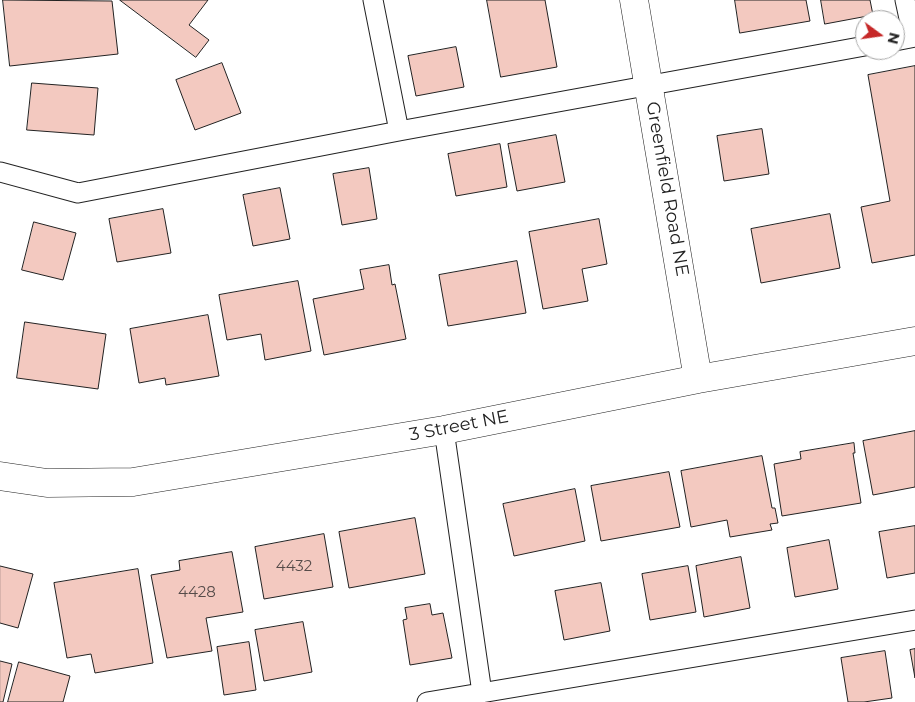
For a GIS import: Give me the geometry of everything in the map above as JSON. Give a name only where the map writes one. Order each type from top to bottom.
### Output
[{"type":"street","name":"Greenfield Road NE","points":[[634,0],[698,379]]},
{"type":"street","name":"3 Street NE","points":[[0,476],[47,483],[133,482],[444,430],[698,379],[915,341]]},
{"type":"lane","points":[[373,0],[399,131]]},
{"type":"lane","points":[[905,0],[908,38]]},
{"type":"lane","points":[[0,172],[78,193],[399,131],[855,48]]},
{"type":"lane","points":[[444,430],[482,692]]},
{"type":"lane","points":[[427,702],[915,620]]},
{"type":"building","points":[[3,0],[112,1],[118,54],[10,66]]},
{"type":"building","points":[[120,0],[208,0],[189,25],[209,40],[196,57]]},
{"type":"building","points":[[487,0],[545,0],[557,67],[501,77]]},
{"type":"building","points":[[735,0],[806,0],[810,21],[740,33]]},
{"type":"building","points":[[821,0],[870,0],[872,10],[855,10],[855,18],[825,24]]},
{"type":"building","points":[[456,47],[464,87],[416,96],[408,56]]},
{"type":"building","points":[[222,63],[241,113],[195,130],[176,80]]},
{"type":"building","points":[[915,66],[915,255],[872,263],[861,207],[890,201],[868,75]]},
{"type":"building","points":[[32,83],[98,88],[94,135],[27,130]]},
{"type":"building","points":[[762,129],[769,174],[724,181],[717,136]]},
{"type":"building","points":[[556,135],[565,182],[517,191],[508,144]]},
{"type":"building","points":[[500,144],[507,187],[456,196],[448,154]]},
{"type":"building","points":[[369,168],[377,219],[342,225],[333,174]]},
{"type":"building","points":[[280,188],[290,239],[253,246],[243,195]]},
{"type":"building","points":[[163,209],[171,253],[117,262],[109,219]]},
{"type":"building","points":[[830,214],[840,268],[761,283],[751,229]]},
{"type":"building","points":[[599,219],[607,264],[582,269],[588,301],[543,309],[529,232]]},
{"type":"building","points":[[34,222],[76,233],[63,280],[22,270]]},
{"type":"building","points":[[517,261],[526,313],[448,326],[439,275]]},
{"type":"building","points":[[389,265],[392,285],[395,284],[406,339],[324,355],[313,299],[364,289],[360,270]]},
{"type":"building","points":[[298,281],[311,351],[265,360],[261,334],[227,340],[219,295]]},
{"type":"building","points":[[208,315],[219,376],[166,385],[165,378],[139,383],[130,329]]},
{"type":"building","points":[[25,322],[106,334],[98,389],[17,378]]},
{"type":"building","points":[[915,431],[915,487],[873,495],[863,441]]},
{"type":"building","points":[[854,443],[855,453],[853,453],[861,503],[782,516],[774,464],[801,459],[800,452]]},
{"type":"building","points":[[762,456],[772,508],[775,508],[778,523],[770,524],[772,530],[730,537],[727,520],[691,527],[681,471]]},
{"type":"building","points":[[669,472],[680,527],[601,541],[591,486]]},
{"type":"building","points":[[575,489],[585,541],[514,556],[503,504]]},
{"type":"building","points":[[415,518],[425,574],[349,588],[339,532]]},
{"type":"building","points":[[915,526],[915,573],[887,578],[879,532]]},
{"type":"building","points":[[324,534],[333,587],[264,599],[255,547]]},
{"type":"building","points":[[829,540],[838,589],[795,597],[787,548]]},
{"type":"building","points":[[232,552],[243,612],[206,618],[212,651],[167,658],[151,575],[180,570],[179,561]]},
{"type":"building","points":[[741,557],[750,608],[704,617],[696,566]]},
{"type":"building","points":[[0,566],[33,574],[18,628],[0,623]]},
{"type":"building","points":[[688,566],[696,612],[650,620],[642,574]]},
{"type":"building","points":[[138,569],[153,663],[95,673],[91,654],[67,658],[54,583]]},
{"type":"building","points":[[601,583],[610,631],[564,640],[555,591]]},
{"type":"building","points":[[430,604],[432,615],[443,613],[452,658],[410,665],[403,620],[407,619],[405,608]]},
{"type":"building","points":[[303,622],[312,672],[264,681],[255,630]]},
{"type":"building","points":[[249,642],[256,690],[224,695],[217,647]]},
{"type":"building","points":[[915,649],[915,678],[910,650]]},
{"type":"building","points":[[885,651],[892,698],[848,702],[841,658]]},
{"type":"building","points":[[0,661],[12,664],[3,702],[0,702]]},
{"type":"building","points":[[19,662],[70,676],[63,702],[8,702]]}]
